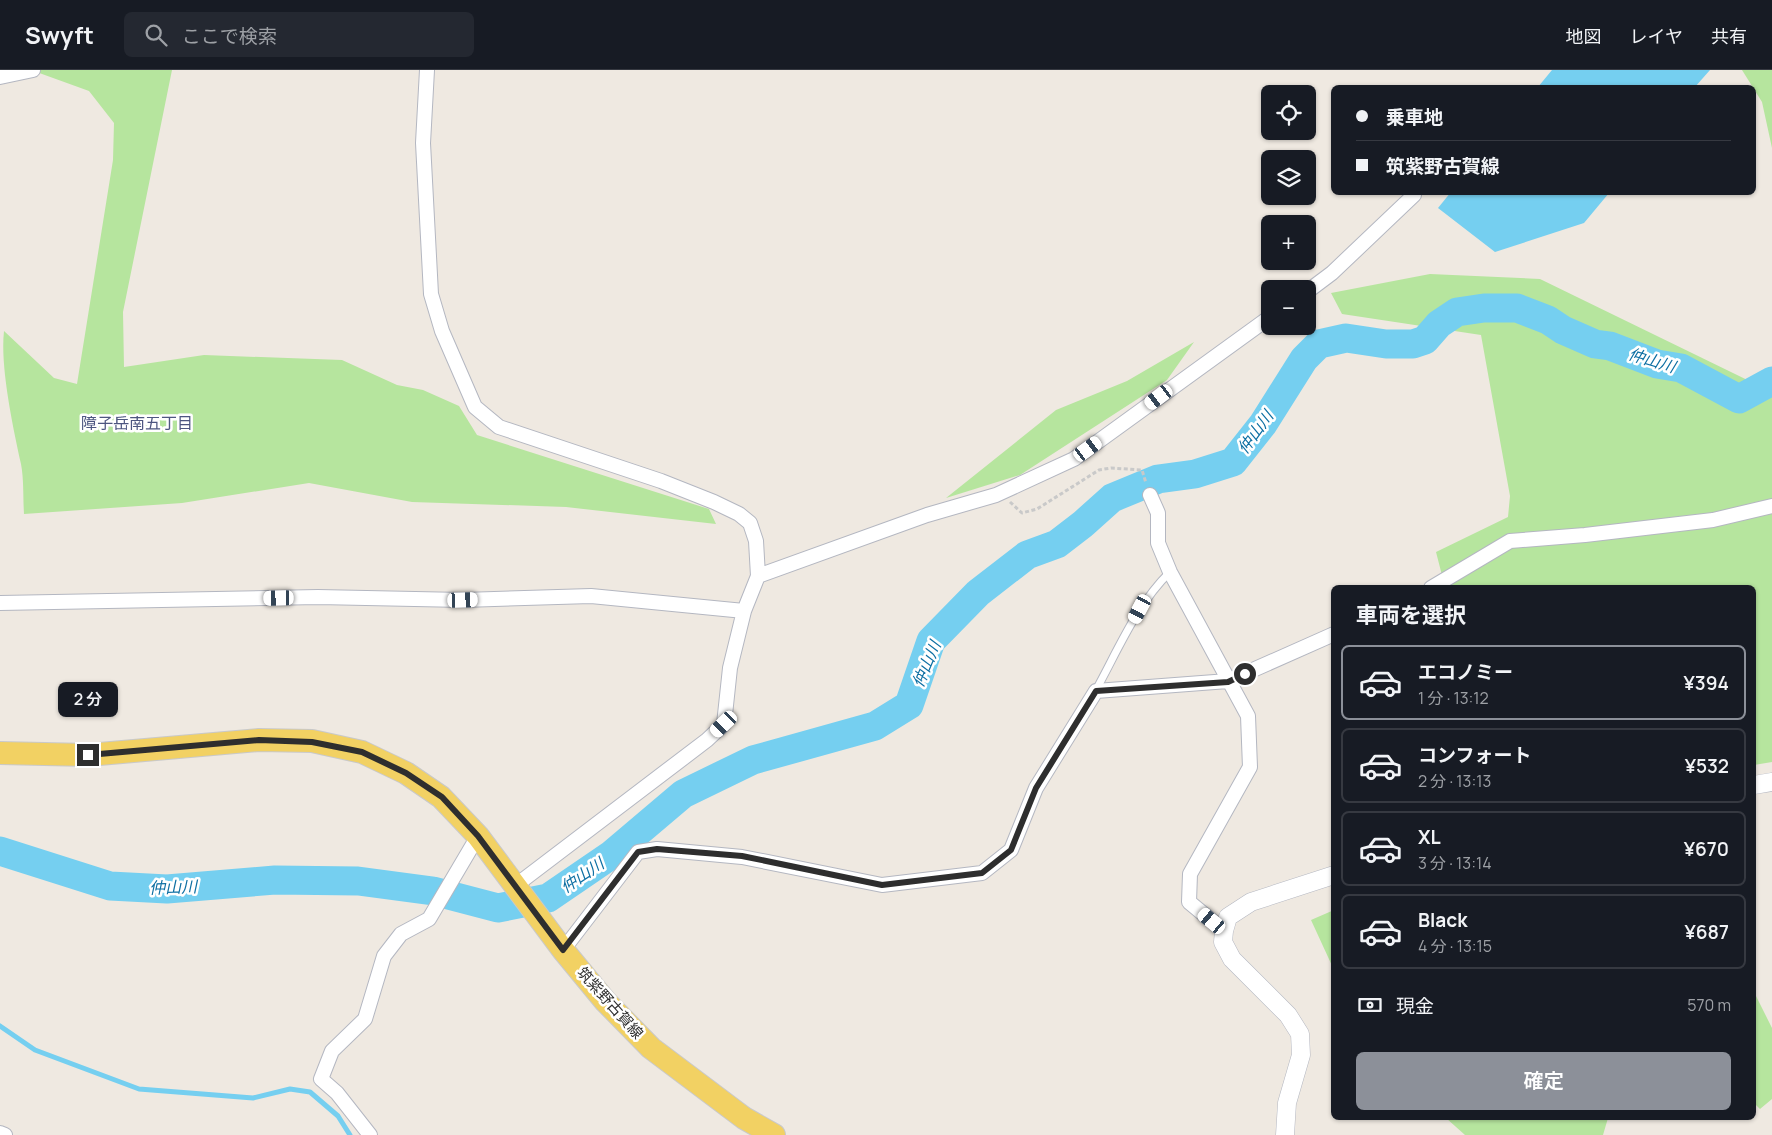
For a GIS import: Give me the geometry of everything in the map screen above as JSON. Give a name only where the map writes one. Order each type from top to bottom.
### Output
[{"type":"main road","name":"筑紫野古賀線","points":[[0,753],[88,755],[259,740],[312,742],[362,752],[406,773],[442,797],[478,836],[558,943],[605,1001],[651,1048],[744,1118],[774,1135]]},
{"type":"street","points":[[0,77],[33,70]]},
{"type":"street","points":[[427,70],[423,143],[431,294],[442,331],[476,407],[499,427],[660,481],[739,514],[750,523],[756,541],[758,576],[744,611],[730,668],[724,724],[520,893]]},
{"type":"street","points":[[1316,284],[1332,273],[1414,195]]},
{"type":"street","points":[[758,576],[927,514],[1002,491],[1074,459],[1261,324]]},
{"type":"street","points":[[1150,495],[1158,513],[1158,543],[1170,572],[1248,716],[1250,767],[1190,874],[1189,902],[1224,931]]},
{"type":"street","points":[[1436,585],[1510,541],[1585,535],[1713,520],[1772,506]]},
{"type":"street","points":[[0,603],[318,597],[463,600],[591,596],[744,611]]},
{"type":"street","points":[[558,943],[638,852],[657,849],[742,856],[882,885],[982,873],[1011,850],[1036,788],[1096,691],[1228,682],[1331,635]]},
{"type":"street","points":[[1756,785],[1772,782]]},
{"type":"street","points":[[370,1135],[337,1093],[321,1079],[332,1052],[365,1019],[384,956],[401,934],[429,919],[478,836]]},
{"type":"street","points":[[1285,1135],[1287,1103],[1301,1055],[1300,1034],[1288,1015],[1232,959],[1223,942],[1224,931],[1228,917],[1251,902],[1331,876]]},
{"type":"street","points":[[0,1133],[5,1135]]},
{"type":"lane","points":[[1096,691],[1140,609],[1158,584],[1170,572]]},
{"type":"path","points":[[1002,491],[1013,507],[1022,513],[1037,509],[1100,470],[1111,468],[1142,470],[1150,495]]},
{"type":"green space","points":[[31,70],[172,70],[123,312],[124,367],[204,355],[342,360],[397,385],[423,390],[459,406],[477,435],[709,509],[716,524],[566,507],[412,502],[309,483],[182,503],[24,514],[22,470],[11,415],[4,362],[4,331],[54,378],[77,384],[113,160],[114,123],[89,91]]},
{"type":"green space","points":[[1742,70],[1772,70],[1772,148],[1762,102],[1756,92],[1756,85],[1751,85]]},
{"type":"green space","points":[[1430,274],[1540,279],[1772,392],[1772,762],[1756,765],[1756,585],[1444,585],[1436,552],[1508,517],[1510,496],[1481,335],[1342,314],[1331,293]]},
{"type":"green space","points":[[1194,342],[1167,380],[1020,475],[946,498],[1056,410],[1127,381]]},
{"type":"green space","points":[[1331,911],[1331,963],[1311,920]]},
{"type":"green space","points":[[1756,996],[1772,1028],[1772,1099],[1760,1109],[1756,1105]]},
{"type":"green space","points":[[1448,1120],[1607,1120],[1603,1135],[1465,1135]]},
{"type":"water","points":[[1552,70],[1710,70],[1697,85],[1540,85]]},
{"type":"water","points":[[1449,195],[1607,195],[1584,223],[1495,252],[1438,208]]},
{"type":"waterway","name":"仲山川","points":[[0,851],[110,886],[167,889],[275,880],[358,881],[433,891],[498,908],[548,898],[611,855],[683,794],[753,760],[875,726],[909,705],[931,641],[978,593],[1027,555],[1057,544],[1112,498],[1158,479],[1195,474],[1233,462],[1263,424],[1304,359],[1319,344],[1346,338],[1386,344],[1413,344],[1425,340],[1439,324],[1457,312],[1484,308],[1517,308],[1548,320],[1563,330],[1595,344],[1610,346],[1657,364],[1681,368],[1739,399],[1772,381]]},
{"type":"waterway","points":[[0,1026],[35,1050],[139,1089],[253,1098],[290,1089],[310,1092],[338,1116],[350,1135]]},
{"type":"district","name":"障子岳南五丁目","points":[[137,423]]},
{"type":"route","points":[[88,755],[259,740],[312,742],[362,752],[406,773],[442,797],[478,836],[563,950],[638,852],[657,849],[742,856],[882,885],[982,873],[1011,850],[1029,810],[1036,788],[1096,691],[1228,682],[1245,674]]}]
